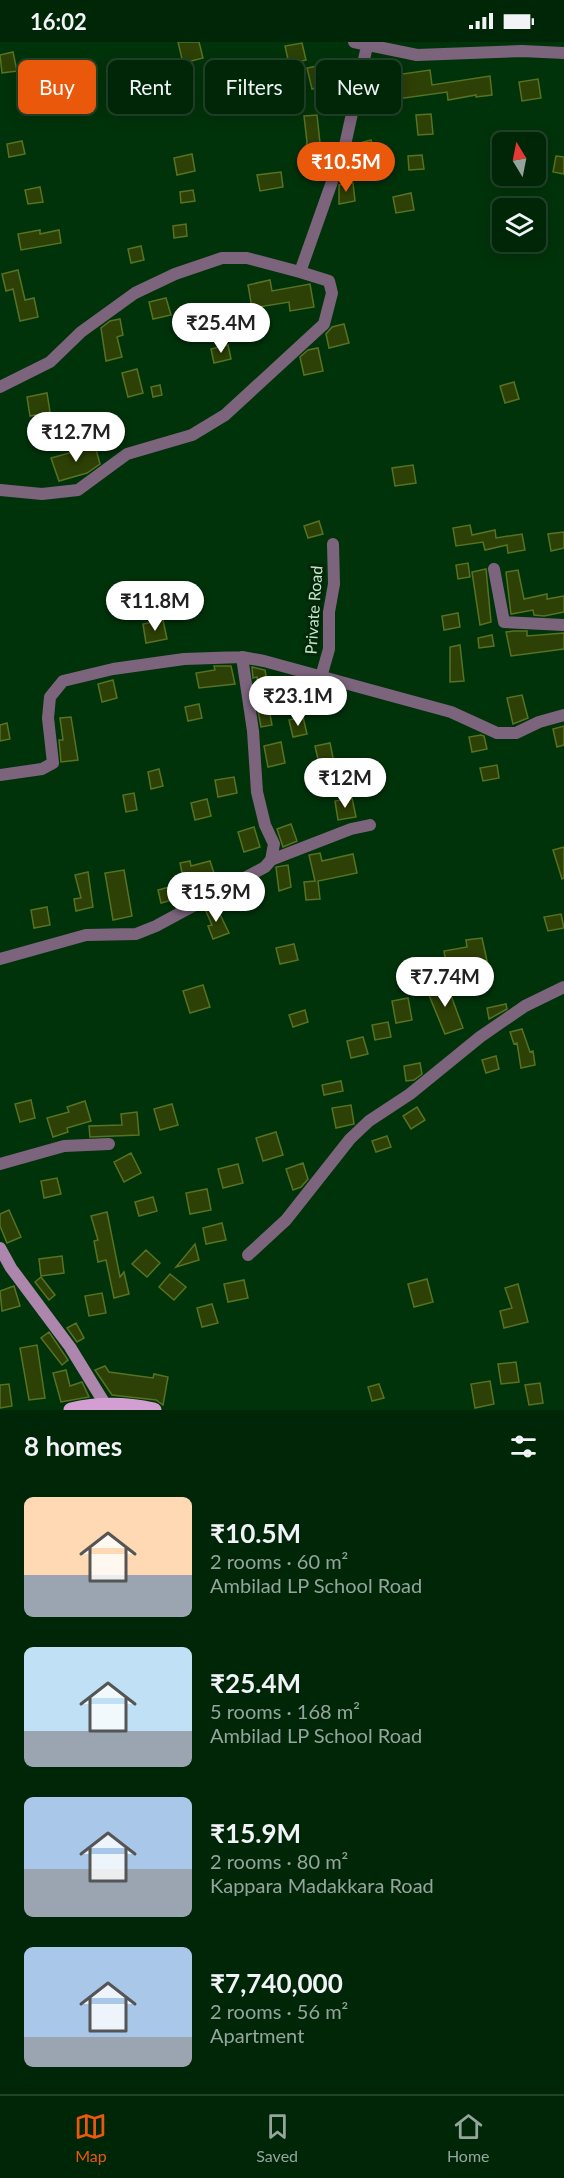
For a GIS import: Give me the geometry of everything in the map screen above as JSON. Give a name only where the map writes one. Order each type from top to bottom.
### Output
[{"type":"main road","points":[[0,1248],[11,1268],[70,1347],[105,1404]]},
{"type":"main road","points":[[71,1410],[105,1404],[134,1405],[154,1410]]},
{"type":"street","points":[[354,42],[417,55],[522,51],[564,53]]},
{"type":"street","points":[[300,272],[345,145],[367,46]]},
{"type":"street","points":[[0,387],[50,362],[81,332],[135,293],[175,274],[222,258],[247,258],[329,281],[332,293],[324,324],[225,415],[192,435],[127,454],[78,489],[42,494],[0,490]]},
{"type":"street","name":"Private Road","points":[[321,677],[329,649],[329,612],[334,584],[333,544]]},
{"type":"street","points":[[494,569],[504,622],[564,625]]},
{"type":"street","points":[[242,657],[253,730],[257,792],[274,844],[271,860]]},
{"type":"street","points":[[0,775],[42,769],[53,763],[48,718],[50,697],[63,681],[112,669],[172,661],[242,657],[451,712],[496,733],[516,732],[564,715]]},
{"type":"street","points":[[0,959],[86,934],[135,934],[156,926],[265,867],[271,860],[351,829],[370,825]]},
{"type":"street","points":[[248,1255],[286,1220],[350,1139],[369,1121],[410,1094],[480,1037],[516,1012],[564,987]]},
{"type":"street","points":[[0,1164],[64,1146],[110,1144]]},
{"type":"building","points":[[178,42],[199,42],[203,58],[182,60]]},
{"type":"building","points":[[302,43],[306,60],[288,60],[285,46]]},
{"type":"building","points":[[13,52],[17,71],[2,73],[0,55]]},
{"type":"building","points":[[316,66],[316,88],[312,89],[307,68]]},
{"type":"building","points":[[430,70],[432,85],[490,76],[492,95],[476,97],[476,95],[448,100],[447,92],[401,98],[401,74]]},
{"type":"building","points":[[538,79],[541,98],[522,101],[519,82]]},
{"type":"building","points":[[431,114],[433,134],[418,135],[416,115]]},
{"type":"building","points":[[317,115],[320,143],[326,144],[325,162],[304,160],[307,142],[304,116]]},
{"type":"building","points":[[371,140],[376,157],[362,162],[356,144]]},
{"type":"building","points":[[22,141],[25,154],[9,157],[7,144]]},
{"type":"building","points":[[192,154],[195,171],[177,175],[174,158]]},
{"type":"building","points":[[422,155],[424,169],[409,170],[408,156]]},
{"type":"building","points":[[556,156],[564,157],[564,174],[553,172]]},
{"type":"building","points":[[281,172],[283,187],[260,191],[257,175]]},
{"type":"building","points":[[353,183],[355,201],[339,204],[339,185]]},
{"type":"building","points":[[40,187],[43,202],[28,204],[25,190]]},
{"type":"building","points":[[193,190],[195,201],[181,203],[180,192]]},
{"type":"building","points":[[411,193],[414,210],[396,213],[393,197]]},
{"type":"building","points":[[186,224],[187,236],[174,238],[173,226]]},
{"type":"building","points":[[40,230],[40,234],[59,230],[61,243],[21,250],[18,234]]},
{"type":"building","points":[[141,246],[144,260],[131,263],[128,249]]},
{"type":"building","points":[[18,270],[25,300],[34,298],[38,317],[20,321],[13,289],[6,291],[2,274]]},
{"type":"building","points":[[270,280],[272,291],[310,284],[314,307],[290,311],[289,302],[252,308],[248,285]]},
{"type":"building","points":[[166,298],[171,315],[153,319],[149,302]]},
{"type":"building","points":[[120,319],[123,335],[117,337],[122,357],[106,361],[101,328],[110,321]]},
{"type":"building","points":[[344,324],[349,343],[329,348],[326,334],[332,327]]},
{"type":"building","points":[[228,345],[231,359],[214,363],[211,349]]},
{"type":"building","points":[[318,348],[323,371],[304,375],[300,357],[308,350]]},
{"type":"building","points":[[137,369],[143,393],[128,397],[122,373]]},
{"type":"building","points":[[514,382],[519,399],[505,403],[500,386]]},
{"type":"building","points":[[160,385],[162,395],[153,397],[151,387]]},
{"type":"building","points":[[47,393],[50,412],[30,416],[27,397]]},
{"type":"building","points":[[95,446],[100,464],[87,473],[59,481],[51,458]]},
{"type":"building","points":[[413,465],[416,483],[395,486],[392,468]]},
{"type":"building","points":[[319,521],[323,534],[308,538],[304,526]]},
{"type":"building","points":[[470,525],[472,535],[495,530],[496,538],[522,534],[525,550],[508,553],[507,545],[485,550],[483,542],[456,546],[453,528]]},
{"type":"building","points":[[564,532],[564,548],[551,551],[548,534]]},
{"type":"building","points":[[468,563],[470,577],[458,579],[456,565]]},
{"type":"building","points":[[486,569],[491,622],[480,625],[472,572]]},
{"type":"building","points":[[518,570],[524,599],[547,594],[547,599],[564,596],[564,612],[544,616],[534,615],[533,610],[511,614],[506,572]]},
{"type":"building","points":[[458,613],[460,627],[444,630],[442,616]]},
{"type":"building","points":[[163,620],[167,639],[146,643],[143,624]]},
{"type":"building","points":[[527,631],[527,636],[564,633],[564,649],[511,656],[506,632]]},
{"type":"building","points":[[492,635],[494,646],[479,648],[478,638]]},
{"type":"building","points":[[460,645],[464,681],[450,682],[450,647]]},
{"type":"building","points":[[214,666],[231,666],[235,684],[199,688],[196,673],[215,670]]},
{"type":"building","points":[[252,667],[265,670],[268,688],[272,687],[275,702],[263,704],[257,677],[253,678]]},
{"type":"building","points":[[113,680],[117,698],[102,702],[98,684]]},
{"type":"building","points":[[522,695],[528,718],[513,724],[507,698]]},
{"type":"building","points":[[199,704],[202,718],[188,721],[185,707]]},
{"type":"building","points":[[269,709],[272,725],[261,727],[258,711]]},
{"type":"building","points":[[71,717],[78,760],[61,762],[59,740],[63,740],[60,718]]},
{"type":"building","points":[[303,717],[307,734],[293,737],[289,720]]},
{"type":"building","points":[[7,723],[10,739],[0,741],[0,725]]},
{"type":"building","points":[[564,726],[564,745],[557,747],[553,729]]},
{"type":"building","points":[[484,736],[487,749],[472,752],[469,737]]},
{"type":"building","points":[[281,742],[285,763],[268,767],[264,746]]},
{"type":"building","points":[[330,743],[338,782],[320,784],[318,769],[320,768],[315,746]]},
{"type":"building","points":[[497,765],[499,778],[483,781],[480,768]]},
{"type":"building","points":[[159,769],[163,786],[151,789],[148,772]]},
{"type":"building","points":[[234,777],[237,793],[218,797],[215,780]]},
{"type":"building","points":[[134,793],[137,810],[126,812],[123,795]]},
{"type":"building","points":[[352,798],[356,817],[338,820],[335,801]]},
{"type":"building","points":[[207,799],[211,816],[195,820],[191,803]]},
{"type":"building","points":[[291,824],[297,841],[283,847],[277,829]]},
{"type":"building","points":[[254,827],[260,847],[244,852],[238,832]]},
{"type":"building","points":[[564,847],[564,878],[562,879],[553,850]]},
{"type":"building","points":[[320,853],[322,861],[353,854],[357,873],[318,881],[320,899],[306,900],[304,882],[315,881],[309,855]]},
{"type":"building","points":[[190,861],[191,866],[210,861],[215,876],[200,881],[198,874],[183,877],[180,863]]},
{"type":"building","points":[[288,865],[291,887],[279,891],[276,867]]},
{"type":"building","points":[[124,870],[132,916],[113,920],[105,873]]},
{"type":"building","points":[[88,872],[93,907],[76,911],[74,899],[81,898],[75,875]]},
{"type":"building","points":[[258,881],[261,890],[249,895],[246,887]]},
{"type":"building","points":[[173,886],[176,899],[161,903],[158,890]]},
{"type":"building","points":[[215,904],[229,933],[213,939],[208,926],[212,925],[205,909]]},
{"type":"building","points":[[47,907],[50,925],[34,928],[31,910]]},
{"type":"building","points":[[561,914],[564,928],[548,931],[544,917]]},
{"type":"building","points":[[482,938],[489,970],[474,972],[472,959],[446,963],[444,951],[467,947],[466,940]]},
{"type":"building","points":[[294,944],[298,960],[280,964],[276,948]]},
{"type":"building","points":[[446,982],[463,1028],[445,1034],[426,988]]},
{"type":"building","points":[[203,985],[210,1007],[190,1013],[183,991]]},
{"type":"building","points":[[408,998],[412,1020],[396,1023],[392,1001]]},
{"type":"building","points":[[506,1004],[507,1009],[489,1019],[487,1008]]},
{"type":"building","points":[[305,1010],[308,1022],[293,1027],[289,1015]]},
{"type":"building","points":[[388,1022],[391,1037],[375,1040],[372,1025]]},
{"type":"building","points":[[522,1029],[530,1052],[533,1051],[535,1065],[521,1068],[517,1043],[514,1044],[510,1032]]},
{"type":"building","points":[[363,1037],[368,1054],[351,1058],[347,1041]]},
{"type":"building","points":[[496,1056],[499,1069],[486,1073],[482,1060]]},
{"type":"building","points":[[420,1063],[422,1074],[414,1080],[406,1081],[404,1066]]},
{"type":"building","points":[[341,1081],[343,1091],[324,1095],[322,1085]]},
{"type":"building","points":[[31,1100],[35,1118],[20,1122],[15,1104]]},
{"type":"building","points":[[85,1101],[91,1121],[67,1128],[68,1132],[53,1137],[47,1118],[69,1112],[67,1107]]},
{"type":"building","points":[[172,1104],[178,1125],[160,1130],[154,1109]]},
{"type":"building","points":[[351,1105],[354,1124],[336,1128],[332,1108]]},
{"type":"building","points":[[417,1107],[425,1120],[411,1129],[403,1116]]},
{"type":"building","points":[[137,1112],[139,1135],[90,1137],[89,1126],[122,1125],[121,1114]]},
{"type":"building","points":[[276,1132],[283,1155],[263,1161],[256,1138]]},
{"type":"building","points":[[387,1136],[391,1147],[376,1152],[372,1141]]},
{"type":"building","points":[[131,1153],[141,1173],[124,1182],[114,1162]]},
{"type":"building","points":[[303,1163],[308,1179],[301,1187],[293,1190],[286,1169]]},
{"type":"building","points":[[238,1164],[243,1183],[223,1188],[218,1169]]},
{"type":"building","points":[[57,1178],[61,1194],[44,1198],[41,1181]]},
{"type":"building","points":[[207,1189],[211,1210],[190,1214],[186,1193]]},
{"type":"building","points":[[153,1197],[157,1211],[139,1216],[135,1202]]},
{"type":"building","points":[[9,1210],[21,1237],[7,1243],[0,1226],[0,1214]]},
{"type":"building","points":[[107,1212],[120,1277],[124,1272],[129,1294],[114,1298],[106,1260],[98,1262],[94,1241],[98,1240],[91,1216]]},
{"type":"building","points":[[222,1223],[226,1240],[206,1244],[203,1228]]},
{"type":"building","points":[[195,1244],[199,1260],[176,1267]]},
{"type":"building","points":[[146,1250],[160,1263],[147,1277],[132,1264]]},
{"type":"building","points":[[62,1256],[64,1273],[41,1276],[39,1259]]},
{"type":"building","points":[[170,1274],[186,1287],[174,1300],[159,1287]]},
{"type":"building","points":[[41,1277],[55,1295],[49,1300],[35,1282]]},
{"type":"building","points":[[427,1279],[433,1302],[414,1307],[408,1284]]},
{"type":"building","points":[[244,1280],[248,1298],[228,1302],[224,1284]]},
{"type":"building","points":[[518,1284],[528,1322],[504,1328],[500,1311],[512,1308],[505,1288]]},
{"type":"building","points":[[14,1286],[20,1306],[2,1311],[0,1291]]},
{"type":"building","points":[[102,1293],[106,1313],[89,1316],[85,1296]]},
{"type":"building","points":[[212,1304],[218,1323],[202,1327],[197,1308]]},
{"type":"building","points":[[76,1323],[84,1338],[77,1342],[67,1328]]},
{"type":"building","points":[[49,1332],[68,1360],[62,1365],[41,1338]]},
{"type":"building","points":[[37,1345],[45,1398],[29,1400],[20,1348]]},
{"type":"building","points":[[516,1362],[519,1382],[501,1384],[498,1364]]},
{"type":"building","points":[[105,1366],[109,1372],[153,1378],[154,1374],[168,1377],[163,1405],[156,1400],[112,1395],[95,1370]]},
{"type":"building","points":[[66,1370],[70,1386],[82,1382],[89,1397],[61,1402],[53,1373]]},
{"type":"building","points":[[490,1381],[494,1404],[475,1408],[471,1384]]},
{"type":"building","points":[[540,1383],[543,1403],[529,1405],[525,1385]]},
{"type":"building","points":[[9,1384],[12,1406],[0,1408],[0,1385]]},
{"type":"building","points":[[379,1384],[384,1398],[372,1401],[368,1387]]}]
